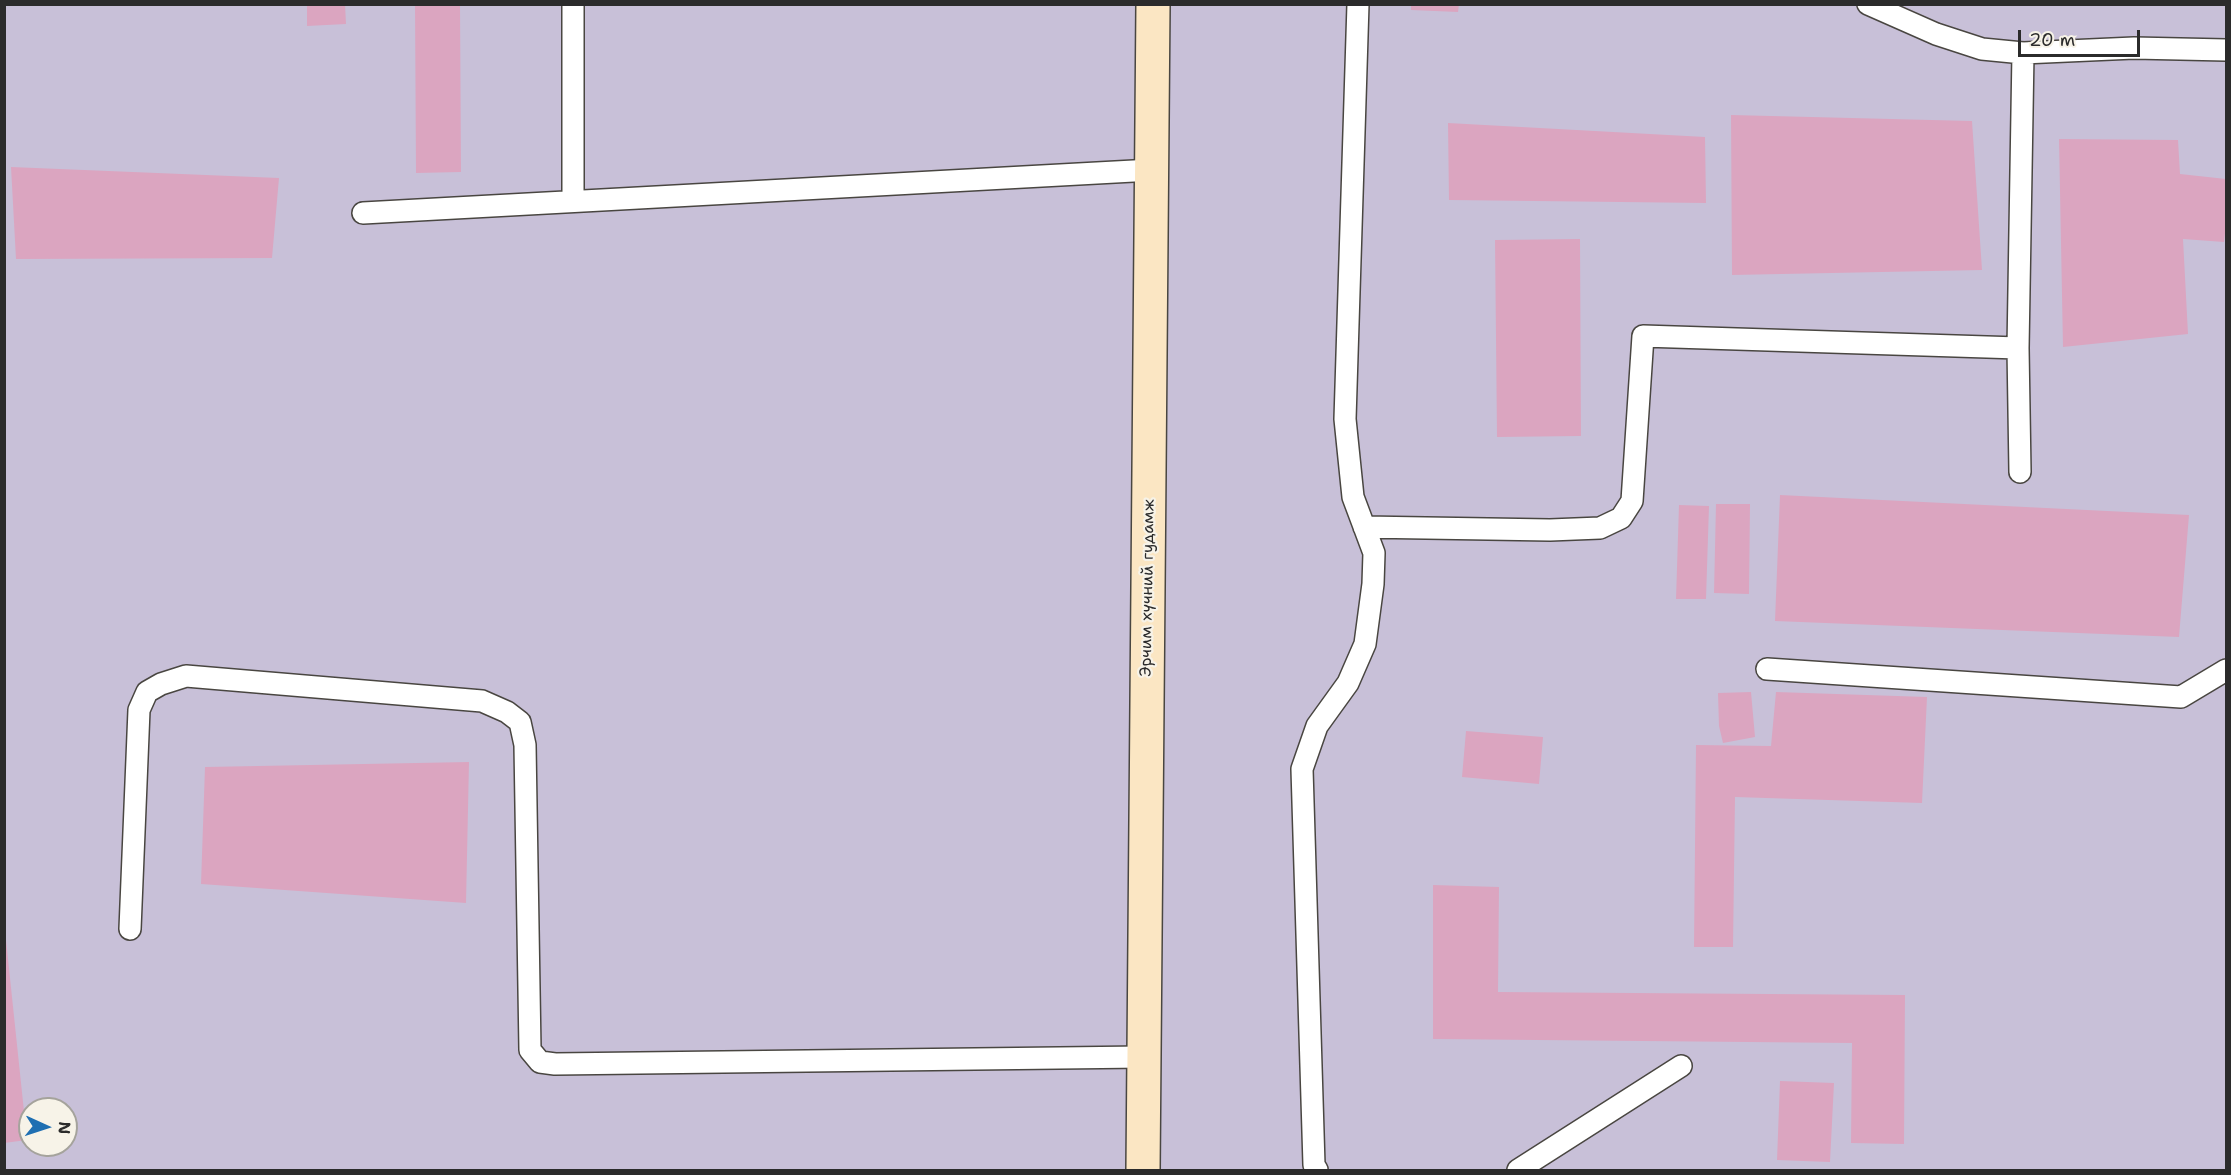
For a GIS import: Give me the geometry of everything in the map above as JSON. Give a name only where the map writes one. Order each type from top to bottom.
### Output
[{"type":"main road","name":"Эрчим хүчний гудамж","points":[[1143,1170],[1153,4]]},
{"type":"lane","points":[[573,4],[573,201]]},
{"type":"lane","points":[[1317,1170],[1314,1165],[1302,769],[1317,726],[1348,683],[1365,644],[1374,553],[1353,497],[1345,419],[1358,4]]},
{"type":"lane","points":[[1868,4],[1936,34],[1982,49],[2023,52],[2134,48],[2226,50]]},
{"type":"lane","points":[[2020,471],[2018,348],[2023,52]]},
{"type":"lane","points":[[363,213],[1152,170]]},
{"type":"lane","points":[[1364,527],[1550,530],[1600,528],[1621,518],[1632,501],[1643,336],[2018,348]]},
{"type":"lane","points":[[1767,669],[2181,697],[2226,670]]},
{"type":"lane","points":[[130,928],[139,710],[147,692],[161,684],[186,676],[482,701],[507,712],[520,722],[525,745],[530,1050],[540,1062],[555,1064],[1143,1057]]},
{"type":"lane","points":[[1518,1170],[1681,1066]]},
{"type":"shaded area","points":[[5,5],[2226,5],[2226,1170],[5,1170]]},
{"type":"building","points":[[307,4],[345,4],[346,24],[307,26]]},
{"type":"building","points":[[415,4],[460,4],[461,172],[416,173]]},
{"type":"building","points":[[1411,4],[1459,4],[1458,12],[1411,10]]},
{"type":"building","points":[[1731,115],[1972,121],[1982,270],[1732,275]]},
{"type":"building","points":[[1448,123],[1705,137],[1706,203],[1449,200]]},
{"type":"building","points":[[2059,139],[2178,140],[2180,174],[2226,179],[2224,242],[2183,239],[2188,334],[2063,347]]},
{"type":"building","points":[[11,167],[279,178],[272,258],[16,259]]},
{"type":"building","points":[[1580,239],[1581,436],[1497,437],[1495,240]]},
{"type":"building","points":[[1780,495],[2189,515],[2179,637],[1775,621]]},
{"type":"building","points":[[1716,504],[1750,504],[1749,594],[1714,593]]},
{"type":"building","points":[[1679,505],[1709,506],[1706,599],[1676,599]]},
{"type":"building","points":[[1751,692],[1755,737],[1723,743],[1719,726],[1718,693]]},
{"type":"building","points":[[1776,692],[1927,697],[1922,803],[1735,797],[1733,947],[1694,947],[1696,745],[1771,746]]},
{"type":"building","points":[[1466,731],[1543,737],[1539,784],[1462,777]]},
{"type":"building","points":[[469,762],[466,903],[201,884],[205,767]]},
{"type":"building","points":[[1433,885],[1499,887],[1498,992],[1905,995],[1904,1144],[1851,1143],[1852,1043],[1433,1039]]},
{"type":"building","points":[[4,940],[6,940],[22,1097],[18,1097],[18,1141],[4,1143]]},
{"type":"building","points":[[1780,1081],[1834,1083],[1830,1162],[1777,1160]]}]
